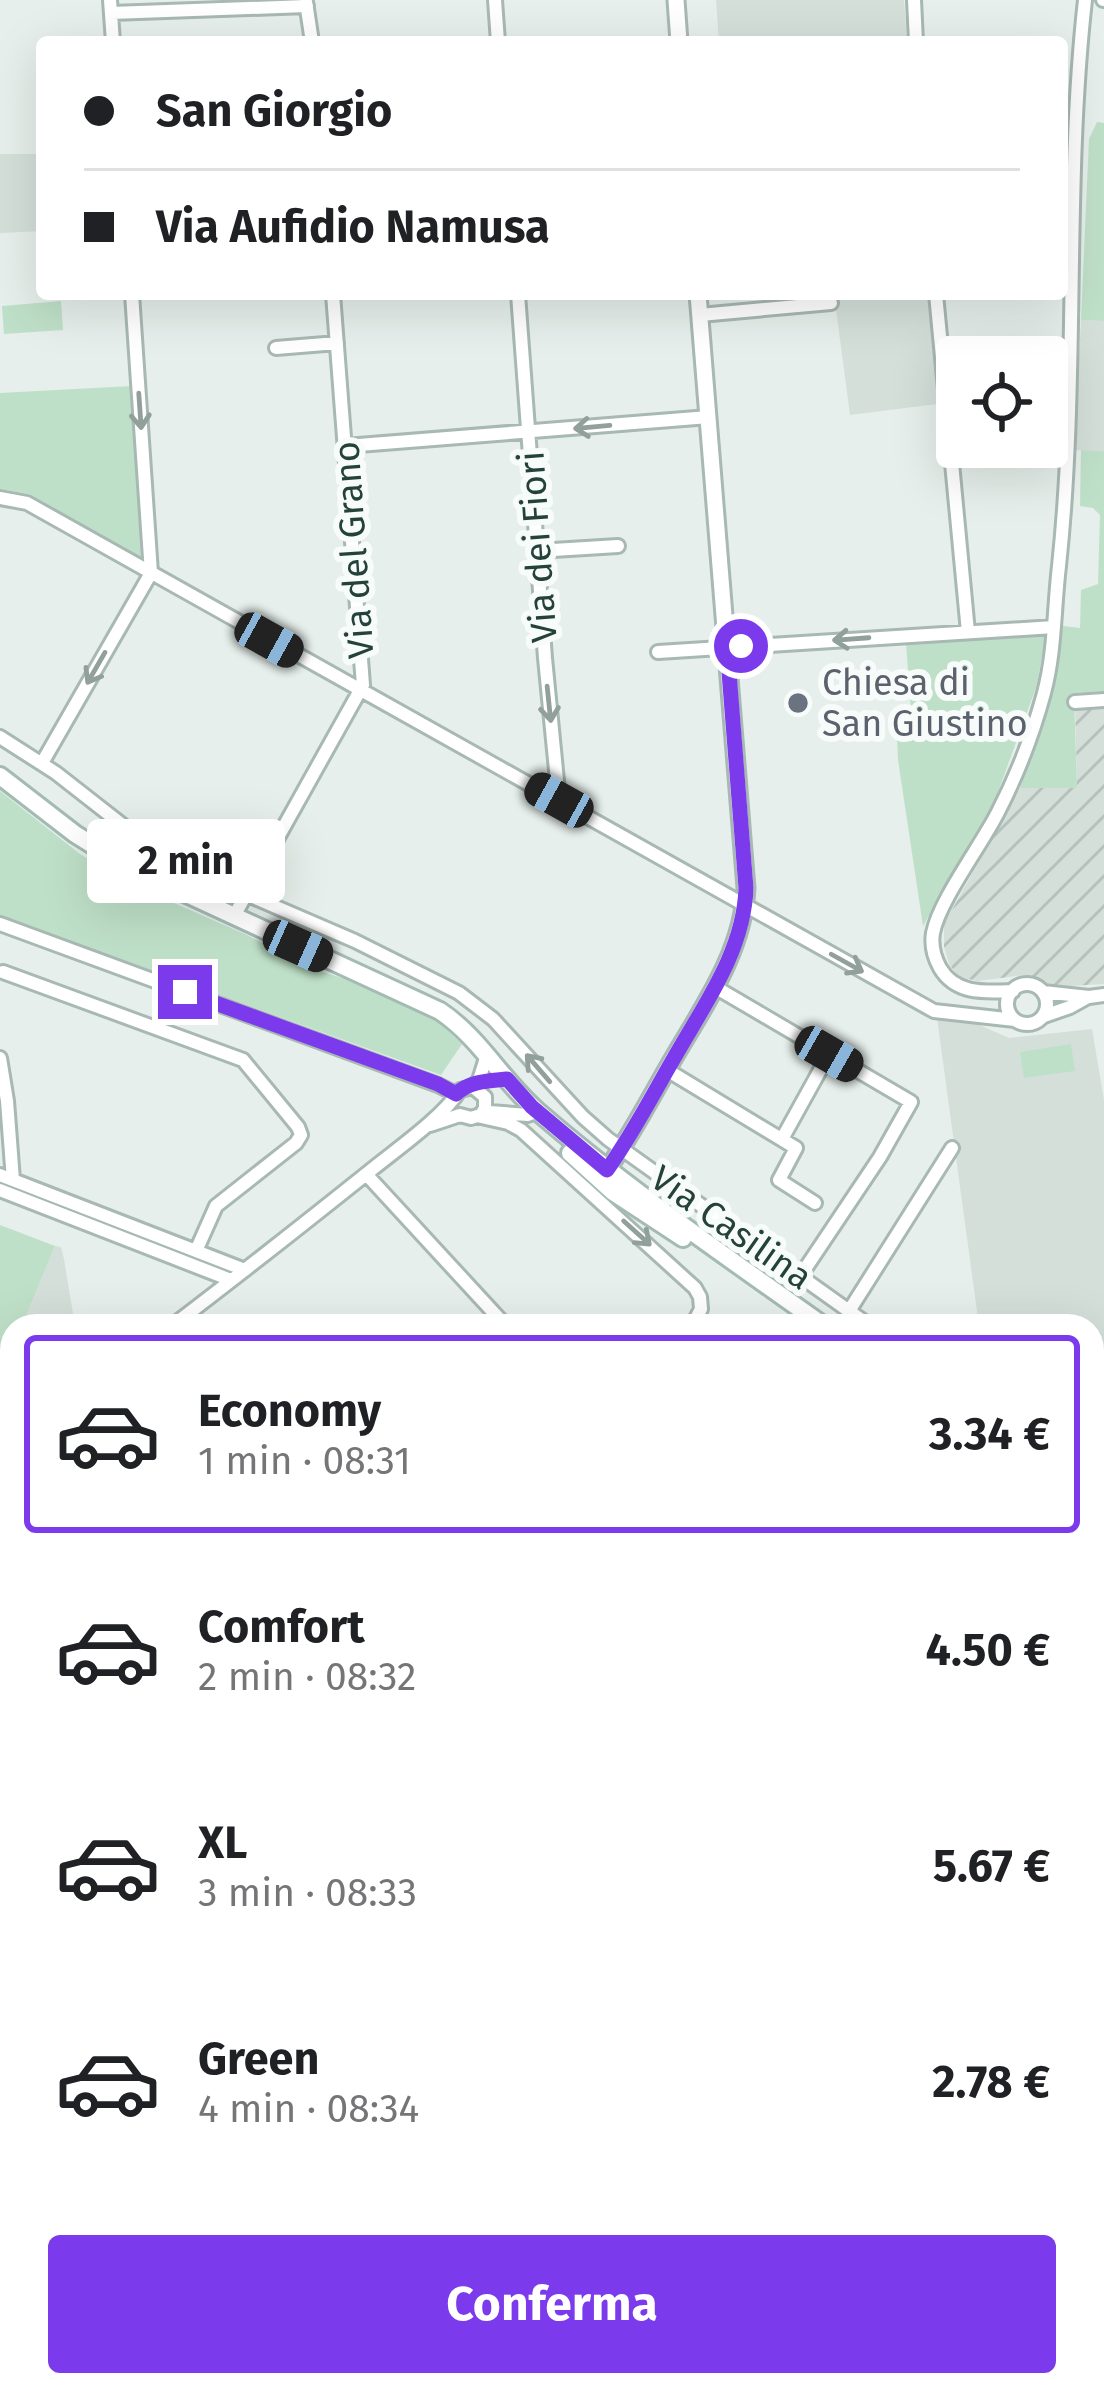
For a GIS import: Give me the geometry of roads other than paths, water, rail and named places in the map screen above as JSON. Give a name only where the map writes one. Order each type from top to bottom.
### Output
[{"type":"main road","name":"Via Casilina","points":[[0,776],[107,855],[433,1006],[464,1029],[538,1111],[607,1170],[807,1314]]},
{"type":"main road","name":"Via Casilina","points":[[538,1111],[546,1130],[613,1192],[679,1236],[738,1264]]},
{"type":"street","points":[[495,0],[498,36]]},
{"type":"street","points":[[676,0],[679,36]]},
{"type":"street","points":[[914,0],[916,36]]},
{"type":"street","points":[[1085,0],[1078,70],[1064,521],[1046,686],[1022,759],[990,828],[941,912],[932,940],[943,973],[957,986],[984,992],[1031,985],[1043,992],[1096,996]]},
{"type":"street","points":[[112,36],[110,6],[306,3],[311,36]]},
{"type":"street","points":[[1068,71],[1078,70]]},
{"type":"street","points":[[42,763],[151,574],[132,300]]},
{"type":"street","name":"Via del Grano","points":[[234,916],[361,692],[333,300]]},
{"type":"street","name":"Via dei Fiori","points":[[518,300],[559,800]]},
{"type":"street","points":[[607,1170],[715,987],[734,948],[745,905],[699,300]]},
{"type":"street","points":[[937,300],[968,632]]},
{"type":"street","points":[[700,315],[831,303]]},
{"type":"street","points":[[276,348],[337,343]]},
{"type":"street","points":[[346,446],[709,417]]},
{"type":"street","points":[[0,498],[27,503],[934,1011],[1033,1023],[1096,996]]},
{"type":"street","points":[[537,551],[618,546]]},
{"type":"street","points":[[658,652],[1054,627]]},
{"type":"street","points":[[1075,702],[1104,700]]},
{"type":"street","name":"Via Casilina","points":[[0,737],[42,763],[157,851],[458,993],[493,1019],[583,1118],[621,1149],[853,1314]]},
{"type":"street","points":[[0,924],[438,1084],[455,1097],[460,1114]]},
{"type":"street","points":[[3,972],[243,1060],[298,1127],[301,1136],[296,1143],[214,1208],[196,1251]]},
{"type":"street","points":[[715,987],[911,1102],[801,1275]]},
{"type":"street","points":[[1013,991],[1008,1005],[1015,1020]]},
{"type":"street","points":[[1043,992],[1044,1016]]},
{"type":"street","points":[[475,1084],[487,1054]]},
{"type":"street","points":[[782,1139],[829,1054]]},
{"type":"street","points":[[0,1058],[7,1101],[6,1178],[245,1270]]},
{"type":"street","points":[[667,1070],[796,1148],[779,1180],[814,1203]]},
{"type":"street","points":[[475,1084],[485,1097],[483,1114]]},
{"type":"street","points":[[188,1314],[424,1127],[464,1088],[512,1085]]},
{"type":"street","points":[[483,1114],[512,1085]]},
{"type":"street","points":[[424,1127],[460,1114],[468,1118],[538,1111]]},
{"type":"street","points":[[483,1114],[521,1130],[673,1266],[699,1294],[698,1314]]},
{"type":"street","points":[[849,1311],[952,1148]]},
{"type":"street","points":[[366,1174],[495,1314]]},
{"type":"street","points":[[0,1190],[232,1280]]},
{"type":"place","name":"Chiesa di San Giustino","points":[[798,703]]}]
